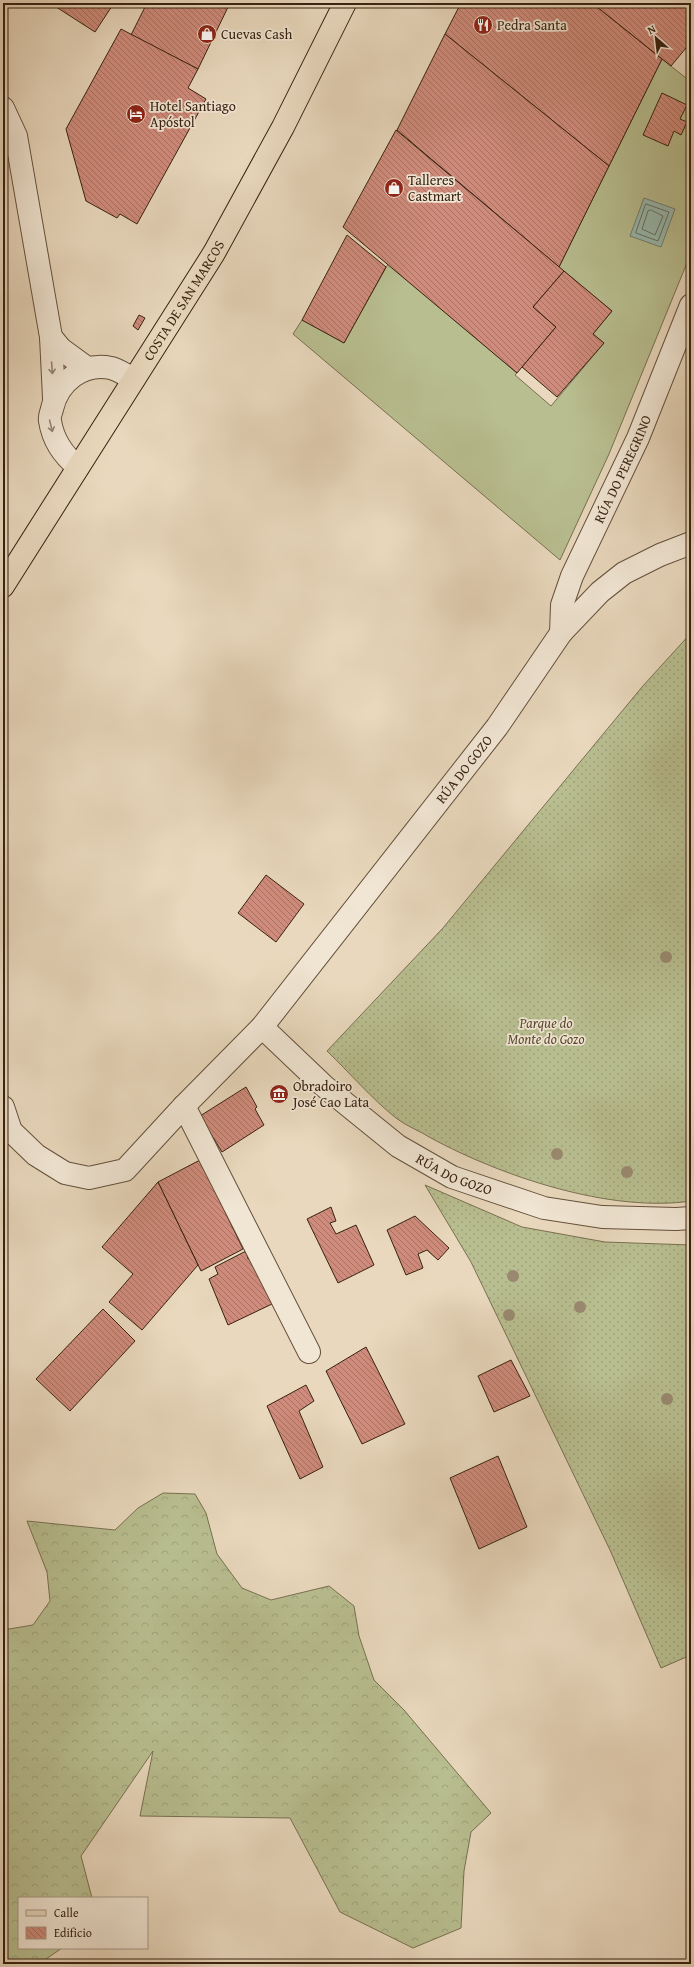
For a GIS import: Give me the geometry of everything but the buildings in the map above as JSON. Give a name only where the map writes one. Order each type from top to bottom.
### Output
[{"type":"main road","name":"COSTA DE SAN MARCOS","points":[[3,586],[214,253],[283,127],[344,3]]},
{"type":"street","points":[[3,108],[16,136],[51,337],[54,398],[49,419],[55,440],[67,458],[78,467]]},
{"type":"street","name":"RÚA DO PEREGRINO","points":[[561,633],[562,605],[572,576],[638,438],[691,305]]},
{"type":"street","points":[[51,337],[61,349],[87,368]]},
{"type":"street","points":[[54,398],[70,378],[87,368],[111,368],[134,379]]},
{"type":"street","name":"RÚA DO GOZO","points":[[3,1107],[11,1131],[36,1155],[65,1172],[89,1178],[124,1170],[184,1106],[262,1027],[497,727],[561,633],[600,592],[624,573],[660,555],[691,543]]},
{"type":"street","name":"RÚA DO GOZO","points":[[262,1027],[324,1086],[398,1146],[452,1177],[544,1208],[602,1217],[691,1218]]},
{"type":"street","points":[[184,1106],[309,1352]]},
{"type":"green space","points":[[662,59],[691,82],[691,253],[609,454],[560,560],[293,334],[302,320],[344,343],[388,264],[517,373],[515,375],[551,406],[604,343],[593,334],[612,311],[559,267]]},
{"type":"green space","name":"Parque do Monte do Gozo","points":[[691,633],[691,1201],[659,1203],[626,1202],[557,1188],[523,1178],[490,1166],[431,1138],[400,1121],[387,1111],[327,1051],[443,928],[642,687]]},
{"type":"green space","points":[[425,1185],[522,1227],[605,1242],[691,1245],[691,1655],[661,1668],[610,1550],[471,1262]]},
{"type":"green space","points":[[163,1493],[195,1494],[206,1513],[217,1554],[242,1588],[271,1600],[329,1586],[354,1606],[359,1636],[374,1680],[404,1710],[491,1813],[471,1832],[464,1871],[461,1928],[413,1948],[340,1912],[290,1818],[140,1816],[153,1751],[81,1856],[92,1897],[18,1897],[18,1949],[61,1949],[39,1964],[3,1964],[3,1630],[33,1625],[50,1601],[47,1572],[27,1521],[115,1530],[138,1508]]},
{"type":"water","points":[[644,198],[675,209],[661,247],[630,236]]},
{"type":"place","name":"Pedra Santa","points":[[483,25]]},
{"type":"place","name":"Cuevas Cash","points":[[207,34]]},
{"type":"place","name":"Hotel Santiago Apóstol","points":[[136,114]]},
{"type":"place","name":"Talleres Castmart","points":[[394,188]]},
{"type":"place","name":"Obradoiro José Cao Lata","points":[[279,1094]]}]
